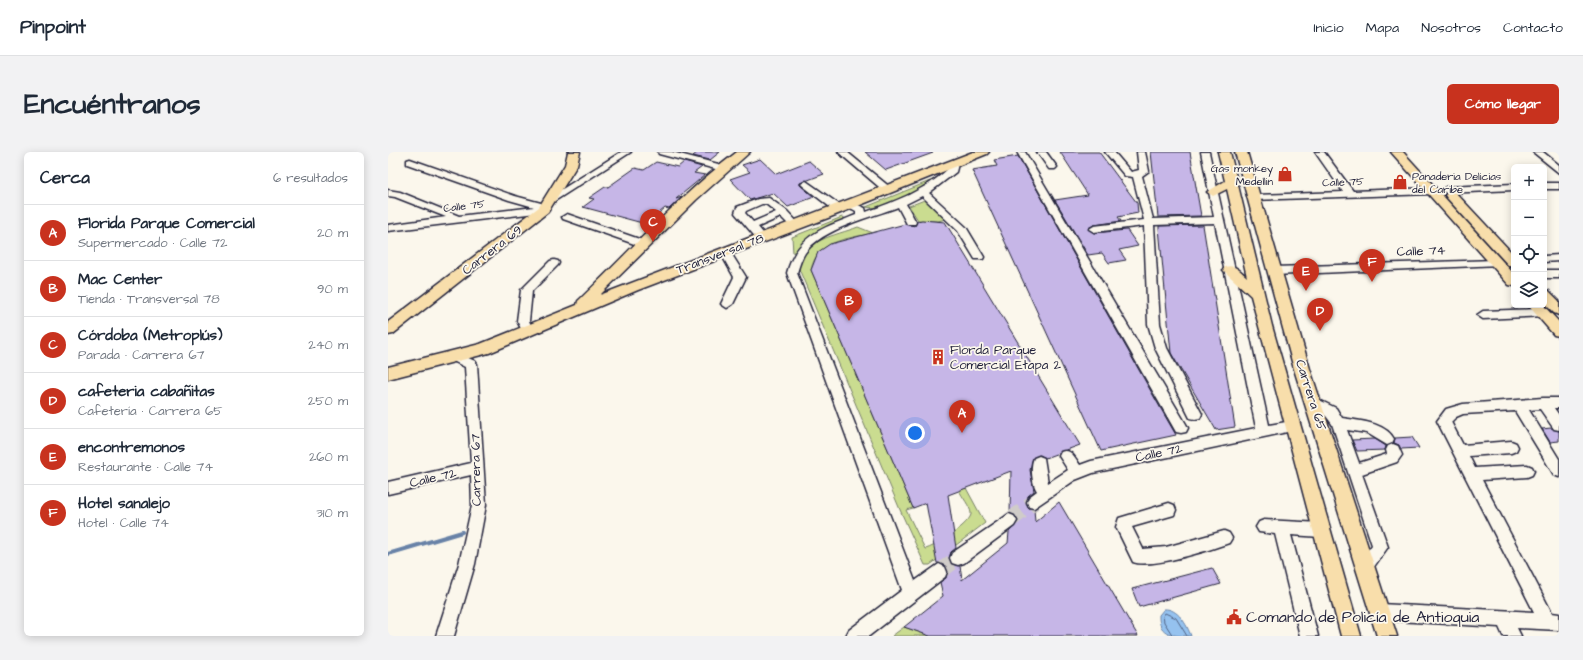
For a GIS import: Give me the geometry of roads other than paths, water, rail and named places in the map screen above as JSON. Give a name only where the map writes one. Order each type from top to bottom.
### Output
[{"type":"main road","name":"Carrera 69","points":[[388,320],[541,206],[562,162],[565,152]]},
{"type":"main road","name":"Carrera 69","points":[[388,330],[541,206],[571,165],[574,152]]},
{"type":"main road","points":[[576,311],[723,168],[744,152]]},
{"type":"main road","name":"Carrera 65","points":[[1224,152],[1257,294],[1292,426],[1351,636]]},
{"type":"main road","name":"Carrera 65","points":[[1242,152],[1274,271],[1313,402],[1388,636]]},
{"type":"main road","points":[[1397,152],[1511,279]]},
{"type":"main road","points":[[1410,152],[1511,259]]},
{"type":"main road","name":"Transversal 78","points":[[388,373],[457,358],[484,350],[633,287],[762,238],[796,226],[853,210],[888,190],[975,154]]},
{"type":"main road","points":[[1213,192],[1231,182]]},
{"type":"main road","points":[[617,270],[618,281],[633,287]]},
{"type":"main road","points":[[1230,270],[1257,294]]},
{"type":"main road","points":[[1547,297],[1559,310]]},
{"type":"main road","points":[[1539,309],[1559,331]]},
{"type":"street","points":[[410,162],[541,206],[627,152]]},
{"type":"street","points":[[662,152],[723,168]]},
{"type":"street","points":[[842,152],[888,190]]},
{"type":"street","points":[[1021,152],[1181,428]]},
{"type":"street","points":[[1042,152],[1052,167]]},
{"type":"street","points":[[1109,152],[1128,174],[1137,175],[1144,171],[1141,152]]},
{"type":"street","points":[[1205,152],[1264,432]]},
{"type":"street","points":[[1319,152],[1350,194]]},
{"type":"street","points":[[1537,152],[1559,170]]},
{"type":"street","points":[[806,184],[853,210],[874,212],[924,193],[942,182],[953,170],[953,164]]},
{"type":"street","points":[[1137,175],[1149,222],[1154,324],[1161,348],[1195,414]]},
{"type":"street","points":[[1547,186],[1559,186]]},
{"type":"street","points":[[1446,190],[1511,187]]},
{"type":"street","name":"Calle 75","points":[[1254,198],[1432,191]]},
{"type":"street","points":[[388,193],[397,194],[457,218]]},
{"type":"street","points":[[924,193],[962,230],[979,257]]},
{"type":"street","points":[[762,238],[740,213],[741,209],[766,200],[769,201],[796,226]]},
{"type":"street","points":[[901,203],[911,222]]},
{"type":"street","name":"Calle 75","points":[[388,228],[541,206]]},
{"type":"street","points":[[853,210],[807,242],[795,258],[792,273],[911,592]]},
{"type":"street","points":[[751,226],[782,213]]},
{"type":"street","points":[[567,217],[644,244]]},
{"type":"street","points":[[1094,229],[1149,222],[1168,222],[1189,227],[1220,224]]},
{"type":"street","points":[[388,234],[400,226]]},
{"type":"street","points":[[726,252],[740,277],[727,304]]},
{"type":"street","points":[[1547,259],[1559,258]]},
{"type":"street","name":"Calle 74","points":[[1274,271],[1496,262]]},
{"type":"street","points":[[528,331],[523,321],[527,290],[554,263]]},
{"type":"street","points":[[1547,274],[1559,274]]},
{"type":"street","points":[[1483,315],[1539,309]]},
{"type":"street","points":[[457,358],[471,364],[484,350]]},
{"type":"street","name":"Carrera 67","points":[[445,636],[467,564],[479,492],[471,364]]},
{"type":"street","points":[[1313,402],[1332,412],[1338,423],[1380,546],[1365,566]]},
{"type":"street","points":[[1554,622],[1444,421],[1451,413],[1463,409],[1518,404],[1559,403]]},
{"type":"street","points":[[1518,404],[1553,449],[1559,470]]},
{"type":"street","points":[[1543,404],[1559,425]]},
{"type":"street","points":[[1338,423],[1372,428],[1380,432],[1390,444],[1395,455],[1392,458],[1354,471]]},
{"type":"street","name":"Calle 72","points":[[1034,502],[1077,472],[1091,467],[1292,426]]},
{"type":"street","points":[[1460,451],[1511,447]]},
{"type":"street","points":[[1066,456],[1077,472]]},
{"type":"street","points":[[1039,462],[1042,486],[1048,492]]},
{"type":"street","name":"Calle 72","points":[[388,488],[478,467]]},
{"type":"street","points":[[1472,474],[1527,471]]},
{"type":"street","points":[[1350,520],[1362,495]]},
{"type":"street","points":[[1169,510],[1124,523],[1124,527],[1140,557],[1166,554],[1224,538]]},
{"type":"street","points":[[958,558],[1009,520]]},
{"type":"street","points":[[1264,527],[1322,530]]},
{"type":"street","points":[[1281,528],[1309,636]]},
{"type":"street","points":[[855,636],[889,608],[938,572]]},
{"type":"street","points":[[1380,612],[1554,622]]},
{"type":"street","points":[[1504,618],[1512,636]]},
{"type":"water","points":[[1164,609],[1169,609],[1178,614],[1191,636],[1179,636],[1164,631],[1159,622],[1159,615]]},
{"type":"waterway","points":[[388,554],[462,532]]},
{"type":"tunnel","points":[[1009,521],[1034,502]]},
{"type":"tunnel","points":[[939,572],[958,558]]},
{"type":"place","name":"Gas monkey Medellin","points":[[1285,174]]},
{"type":"place","name":"Panaderia Delicias del Caribe","points":[[1400,182]]},
{"type":"place","name":"Córdoba (Metroplús)","points":[[653,242]]},
{"type":"place","name":"Hotel sanalejo","points":[[1372,282]]},
{"type":"place","name":"encontremonos","points":[[1306,291]]},
{"type":"place","name":"Mac Center","points":[[849,321]]},
{"type":"place","name":"cafeteria cabañitas","points":[[1320,331]]},
{"type":"place","name":"Florda Parque Comercial Etapa 2","points":[[938,357]]},
{"type":"place","name":"Florida Parque Comercial","points":[[962,433]]},
{"type":"place","name":"Comando de Policía de Antioquia","points":[[1234,617]]}]
